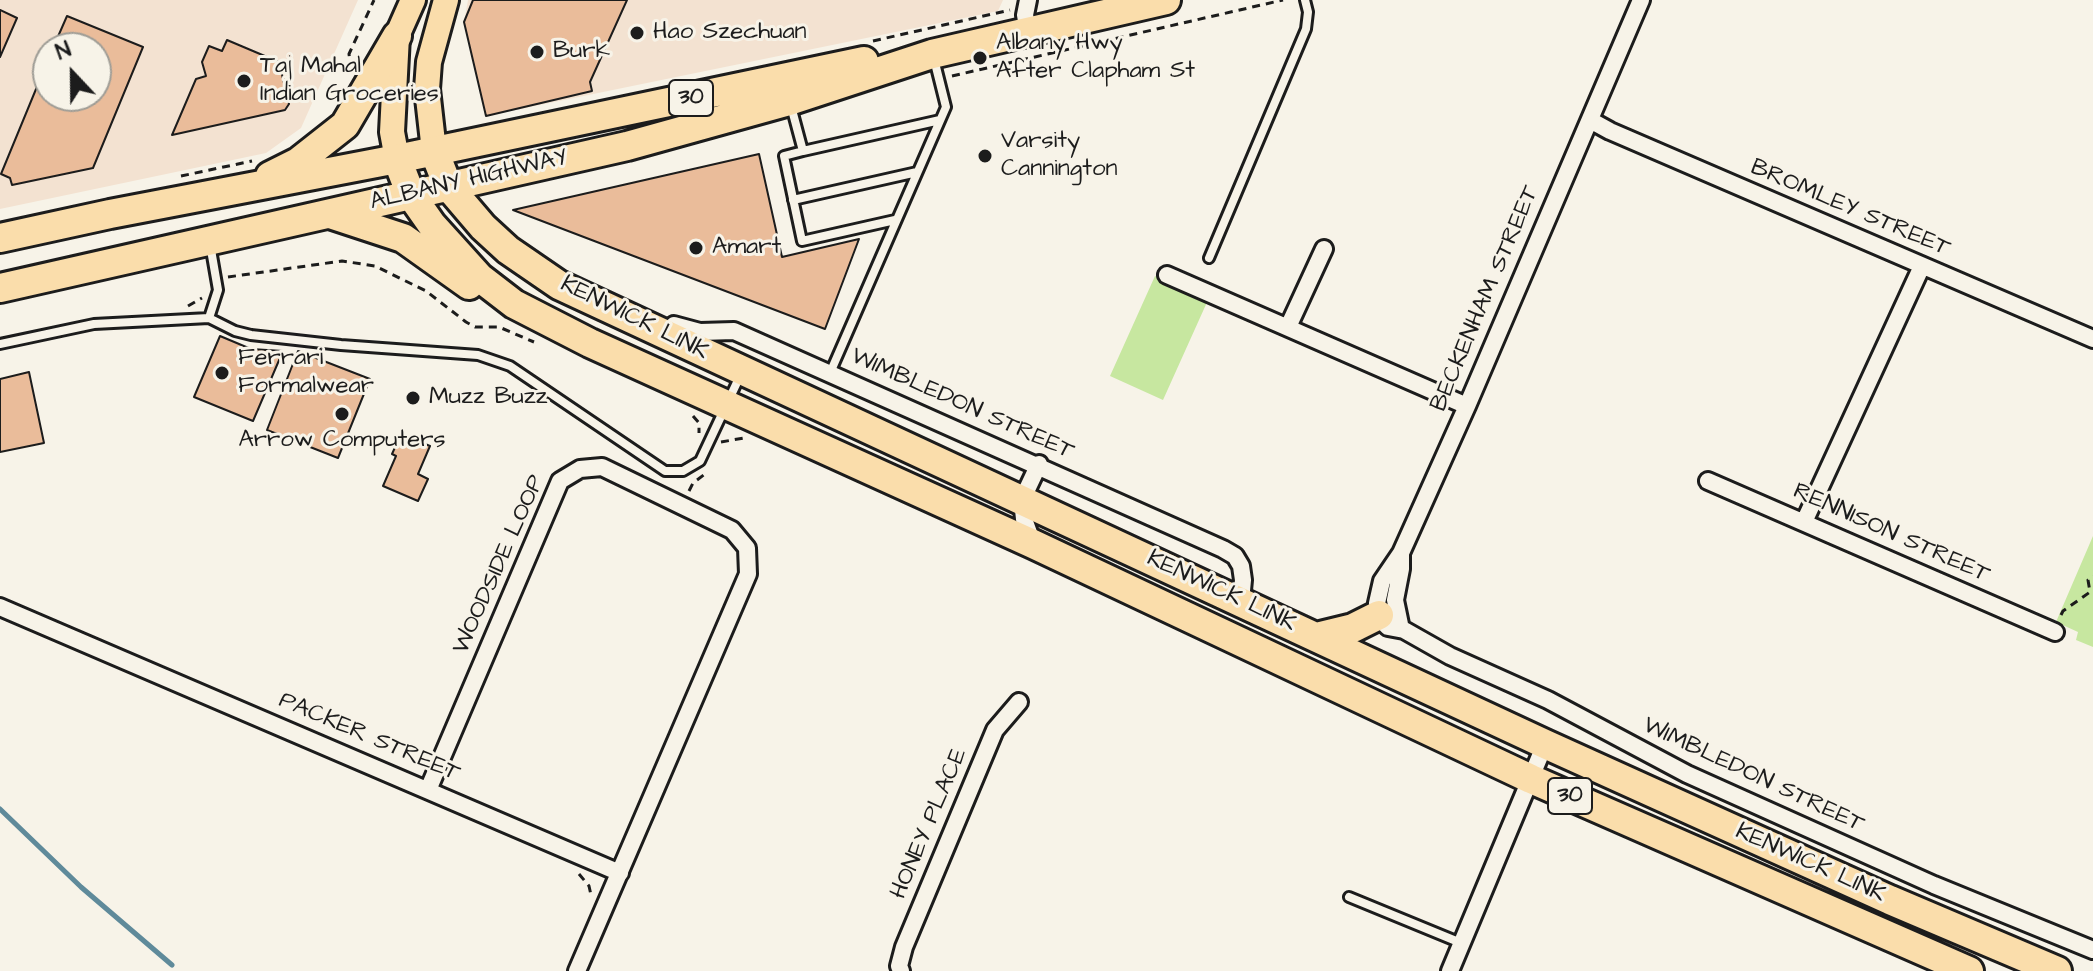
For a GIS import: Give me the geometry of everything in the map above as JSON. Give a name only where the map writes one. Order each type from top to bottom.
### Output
[{"type":"highway","name":"ALBANY HIGHWAY","points":[[0,288],[627,146],[789,101],[932,54],[1166,0]]},
{"type":"highway","points":[[245,188],[298,162],[345,125],[397,36]]},
{"type":"highway","name":"ALBANY HIGHWAY","points":[[0,238],[397,159],[862,61],[932,54]]},
{"type":"highway","name":"KENWICK LINK","points":[[434,151],[448,186],[483,227],[508,250],[559,285],[1545,744],[1890,900],[2057,971]]},
{"type":"highway","name":"KENWICK LINK","points":[[397,159],[411,195],[449,247],[479,277],[514,304],[727,407],[1033,544],[1531,779],[1969,971]]},
{"type":"highway","points":[[327,214],[403,238],[461,282],[514,304]]},
{"type":"highway","points":[[1316,637],[1390,622]]},
{"type":"main road","points":[[397,159],[392,132],[392,100],[397,36],[413,0]]},
{"type":"main road","points":[[434,151],[427,89],[432,51],[446,0]]},
{"type":"street","points":[[1028,0],[1025,15],[1028,31]]},
{"type":"street","name":"BECKENHAM STREET","points":[[1390,622],[1379,590],[1401,553],[1467,406],[1641,0]]},
{"type":"street","name":"BROMLEY STREET","points":[[1590,120],[2093,339]]},
{"type":"street","points":[[1288,327],[1324,249]]},
{"type":"street","points":[[1804,522],[1922,266]]},
{"type":"street","points":[[1167,275],[1467,406]]},
{"type":"street","name":"WIMBLEDON STREET","points":[[618,313],[645,314],[690,331],[734,331],[1039,464],[1230,552],[1241,566],[1241,601]]},
{"type":"street","points":[[1033,544],[1024,519],[1022,500],[1039,464]]},
{"type":"street","name":"WOODSIDE LOOP","points":[[428,790],[560,481],[580,469],[602,467],[732,530],[747,548],[748,574],[620,873]]},
{"type":"street","name":"RENNISON STREET","points":[[1708,481],[2057,627]]},
{"type":"street","points":[[1390,622],[1401,569],[1401,553]]},
{"type":"street","name":"PACKER STREET","points":[[0,607],[620,873]]},
{"type":"street","name":"WIMBLEDON STREET","points":[[1390,622],[1548,700],[1687,774],[1934,885],[2093,950]]},
{"type":"street","name":"HONEY PLACE","points":[[901,971],[899,966],[904,947],[995,730],[1019,702]]},
{"type":"street","points":[[1450,971],[1545,744]]},
{"type":"street","points":[[577,971],[620,873]]},
{"type":"lane","points":[[1209,258],[1306,29],[1308,12],[1305,0]]},
{"type":"lane","points":[[830,373],[946,107],[932,54]]},
{"type":"lane","points":[[789,101],[803,151]]},
{"type":"lane","points":[[895,220],[802,241],[784,156],[940,120]]},
{"type":"lane","points":[[793,200],[917,172]]},
{"type":"lane","points":[[209,242],[218,290],[209,318]]},
{"type":"lane","points":[[0,344],[94,324],[209,318],[251,335],[478,355],[510,366],[665,471],[683,471],[700,461],[742,371]]},
{"type":"lane","points":[[1349,897],[1461,943]]},
{"type":"path","points":[[352,78],[349,54],[374,0]]},
{"type":"path","points":[[176,177],[256,160]]},
{"type":"path","points":[[177,306],[190,306],[203,297],[206,281],[342,261],[386,269],[426,291],[475,327]]},
{"type":"path","points":[[2057,627],[2063,611],[2090,592],[2088,580],[2093,576]]},
{"type":"path","points":[[580,855],[575,870],[589,886],[592,899]]},
{"type":"shaded area","points":[[0,0],[358,0],[301,128],[266,153],[0,209]]},
{"type":"shaded area","points":[[468,0],[1003,0],[998,11],[486,116],[464,22]]},
{"type":"green space","points":[[1155,276],[1208,300],[1163,400],[1110,376]]},
{"type":"green space","points":[[2093,536],[2093,647],[2076,640],[2078,632],[2056,622]]},
{"type":"building","name":"Burk","points":[[473,0],[627,0],[590,82],[592,91],[486,116],[464,22]]},
{"type":"building","points":[[0,10],[17,18],[0,57]]},
{"type":"building","points":[[67,16],[106,32],[60,32]]},
{"type":"building","points":[[112,34],[143,47],[93,168],[12,185],[10,178],[1,174],[32,99],[32,112],[112,112]]},
{"type":"building","points":[[227,40],[279,62],[289,104],[285,110],[172,135],[196,79],[206,76],[202,62],[209,46],[222,51]]},
{"type":"building","name":"Amart","points":[[759,154],[782,257],[859,239],[825,329],[513,210]]},
{"type":"building","points":[[220,336],[251,349],[283,351],[253,421],[194,397]]},
{"type":"building","points":[[298,351],[370,379],[338,458],[267,430]]},
{"type":"building","points":[[29,372],[44,443],[0,452],[0,379]]},
{"type":"building","points":[[401,434],[430,446],[418,474],[428,479],[418,501],[383,486],[396,456],[392,454]]},
{"type":"waterway","points":[[0,809],[81,887],[172,965]]},
{"type":"place","name":"Hao Szechuan","points":[[637,33]]},
{"type":"place","name":"Burk","points":[[537,52]]},
{"type":"place","name":"Albany Hwy After Clapham St","points":[[980,58]]},
{"type":"place","name":"Taj Mahal Indian Groceries","points":[[244,81]]},
{"type":"place","name":"Varsity Cannington","points":[[985,156]]},
{"type":"place","name":"Amart","points":[[696,248]]},
{"type":"place","name":"Ferrari Formalwear","points":[[222,373]]},
{"type":"place","name":"Muzz Buzz","points":[[413,398]]},
{"type":"place","name":"Arrow Computers","points":[[342,414]]}]
